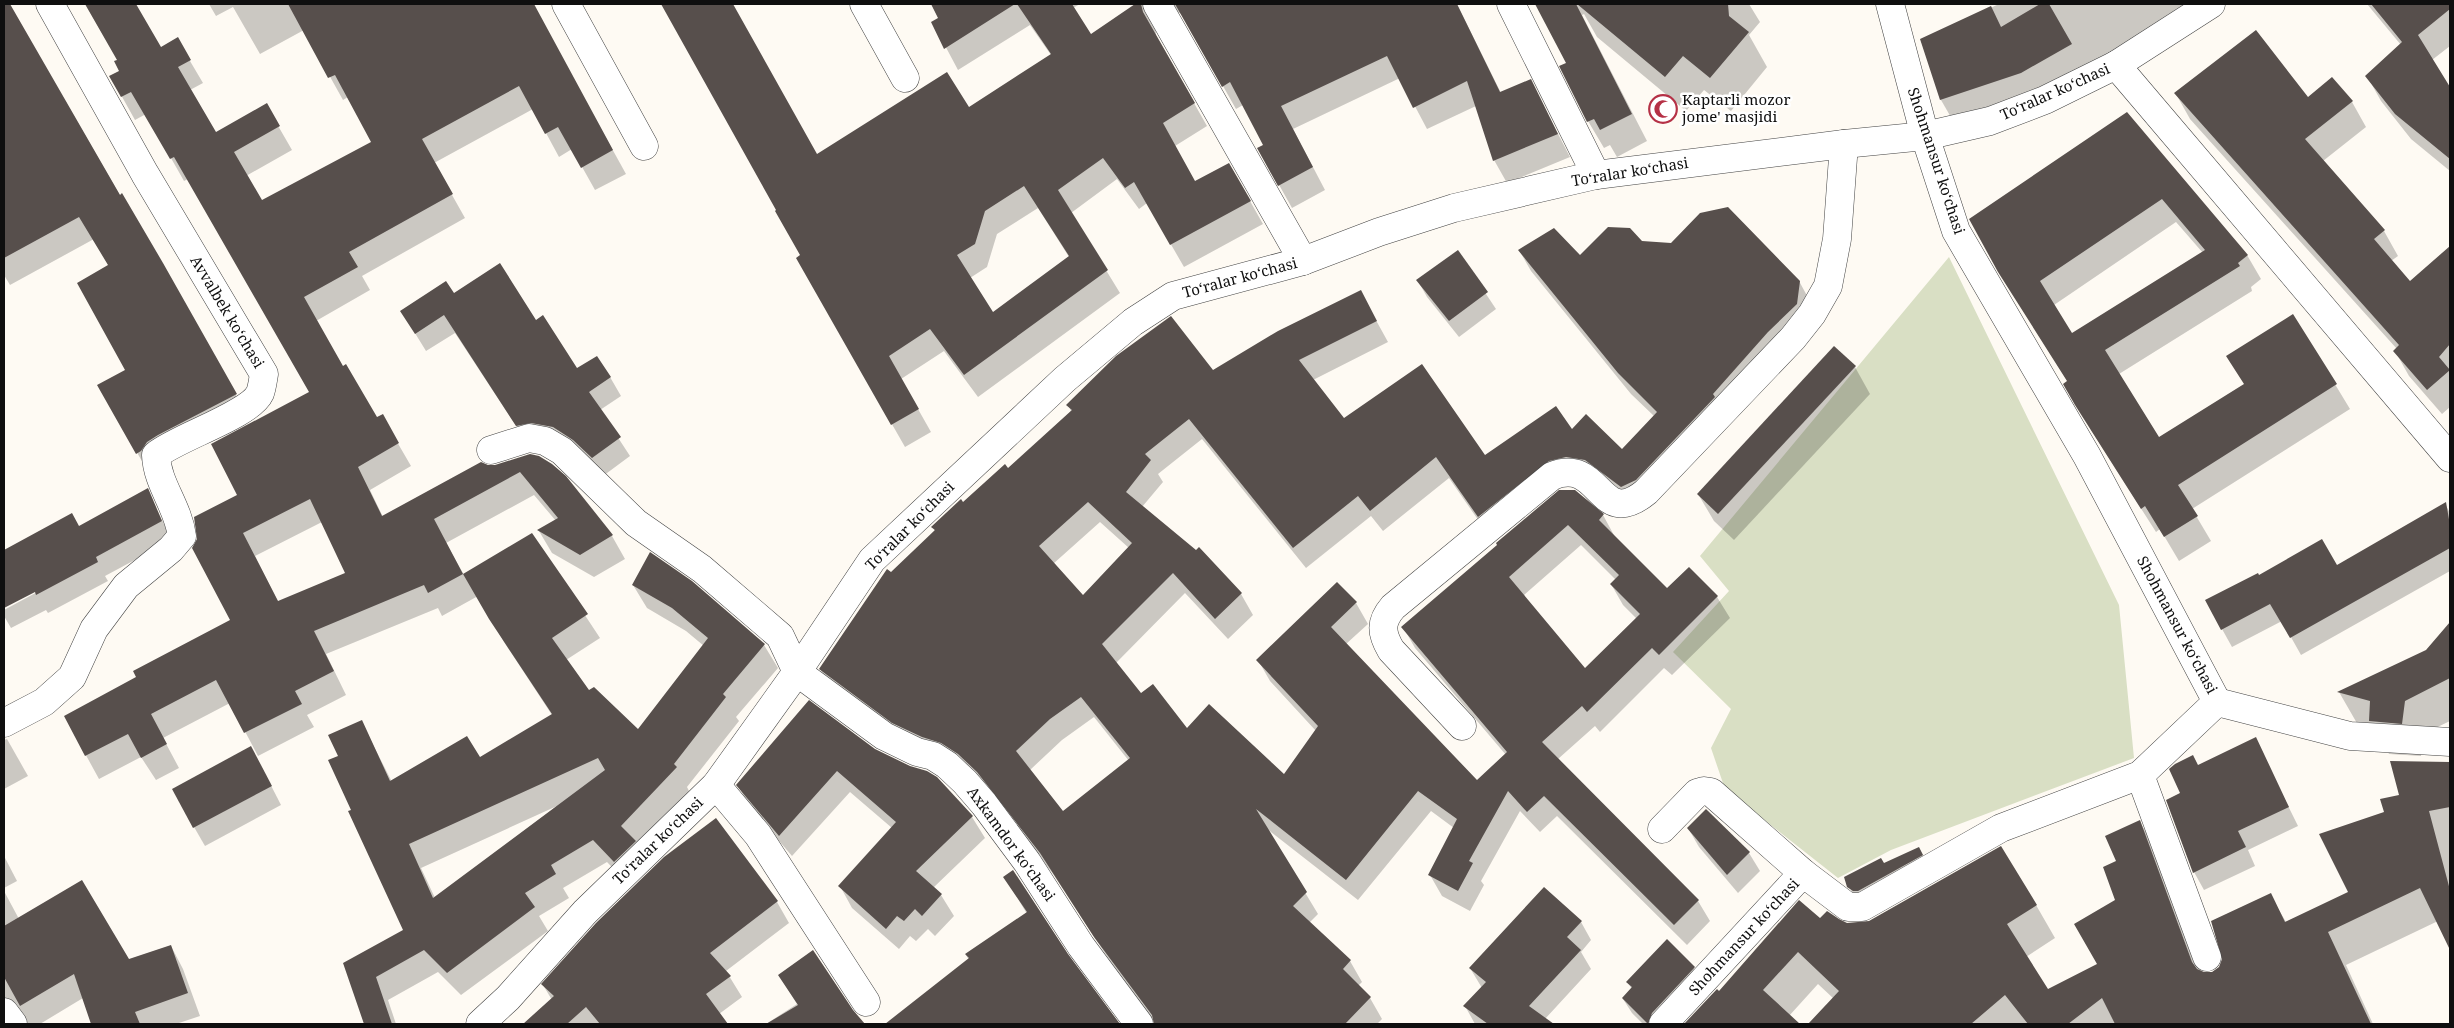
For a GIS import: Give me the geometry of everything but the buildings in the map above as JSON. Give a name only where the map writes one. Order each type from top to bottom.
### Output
[{"type":"street","name":"Avvalbek koʻchasi","points":[[4,723],[44,702],[72,677],[94,629],[126,586],[171,549],[182,536],[180,519],[156,470],[156,455],[168,445],[242,411],[260,395],[264,374],[145,174],[50,4]]},
{"type":"street","points":[[568,4],[644,146]]},
{"type":"street","points":[[864,4],[905,78]]},
{"type":"street","points":[[1157,4],[1303,261]]},
{"type":"street","points":[[1510,4],[1596,175]]},
{"type":"street","name":"Shohmansur koʻchasi","points":[[1663,1024],[1803,873],[1848,906],[1862,907],[2001,828],[2140,776],[2217,702],[2087,456],[1956,231],[1925,136],[1890,4]]},
{"type":"street","name":"Toʻralar koʻchasi","points":[[480,1024],[508,998],[585,912],[716,785],[797,672],[872,560],[1065,379],[1133,322],[1173,296],[1303,261],[1379,232],[1454,208],[1596,175],[1844,144],[1925,136],[1990,121],[2045,100],[2116,65],[2211,4]]},
{"type":"street","points":[[2116,65],[2450,458]]},
{"type":"street","points":[[1462,726],[1391,650],[1383,635],[1385,616],[1393,607],[1552,476],[1564,471],[1581,474],[1615,504],[1627,505],[1646,492],[1793,338],[1812,314],[1828,286],[1837,239],[1844,144]]},
{"type":"street","points":[[490,450],[529,438],[545,441],[562,451],[636,523],[702,569],[780,636],[797,672]]},
{"type":"street","name":"Axkamdor koʻchasi","points":[[797,672],[884,736],[917,752],[933,756],[947,765],[965,782],[1027,862],[1082,946],[1139,1024]]},
{"type":"street","points":[[2217,702],[2350,736],[2450,742]]},
{"type":"street","points":[[2140,776],[2206,957]]},
{"type":"street","points":[[716,785],[758,835],[866,1002]]},
{"type":"street","points":[[1662,829],[1697,793],[1711,792],[1803,873]]},
{"type":"street","points":[[4,1012],[13,1024]]},
{"type":"green space","points":[[1949,257],[2119,605],[2134,758],[1891,850],[1838,878],[1725,789],[1711,748],[1731,709],[1673,652],[1729,591],[1700,556]]},
{"type":"place","name":"Kaptarli mozor jome' masjidi","points":[[1663,109]]}]
